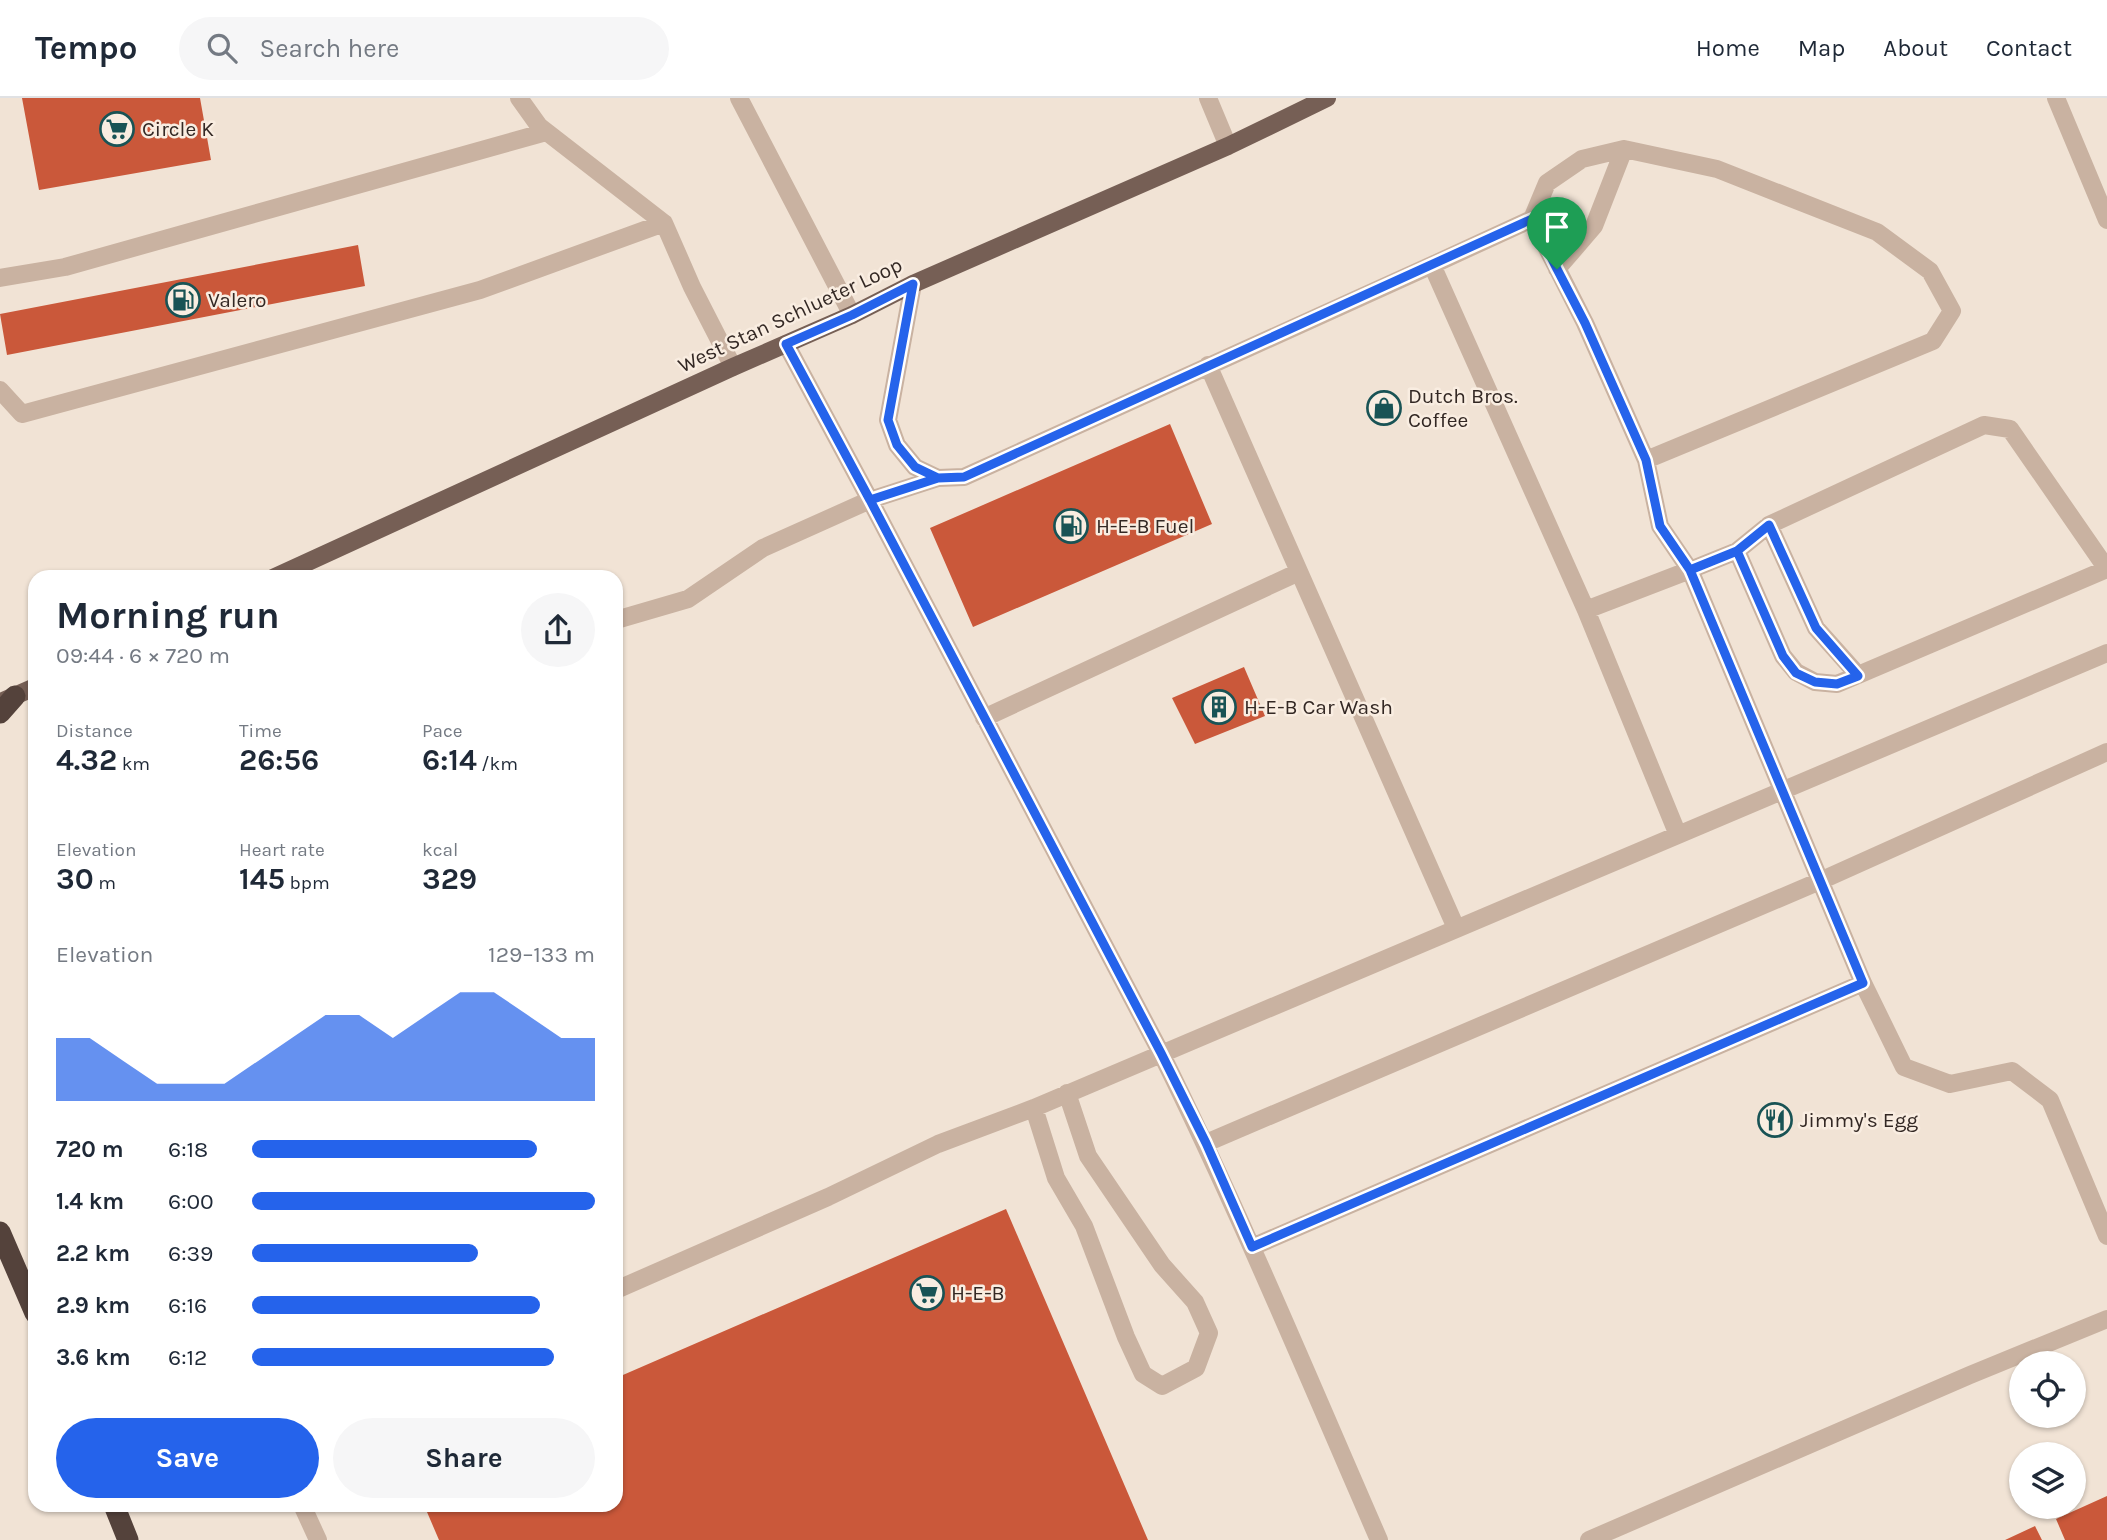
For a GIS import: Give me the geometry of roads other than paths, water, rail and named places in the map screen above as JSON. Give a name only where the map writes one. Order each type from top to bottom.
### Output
[{"type":"highway","points":[[0,712],[5,699]]},
{"type":"highway","points":[[0,1232],[28,1296]]},
{"type":"highway","points":[[118,1512],[128,1540]]},
{"type":"main road","name":"West Stan Schlueter Loop","points":[[290,570],[852,315],[913,284],[1228,146],[1327,98]]},
{"type":"main road","points":[[5,699],[28,690]]},
{"type":"street","points":[[519,98],[539,126],[664,223],[692,287],[733,367]]},
{"type":"street","points":[[739,98],[852,315]]},
{"type":"street","points":[[1208,98],[1228,146]]},
{"type":"street","points":[[2056,98],[2107,220]]},
{"type":"street","points":[[0,278],[65,267],[547,132]]},
{"type":"street","points":[[1557,269],[1594,226],[1624,149]]},
{"type":"street","points":[[623,618],[688,599],[764,548],[870,500],[938,478],[964,477],[1532,219],[1547,183],[1582,159],[1624,149],[1717,169],[1877,232],[1930,271],[1952,311],[1933,341],[1646,460]]},
{"type":"street","points":[[1532,219],[1585,323],[1646,460],[1660,526],[1690,570],[1863,983],[1904,1067],[1950,1084],[2012,1071],[2050,1100],[2107,1236]]},
{"type":"street","points":[[0,390],[22,414],[480,290],[664,223]]},
{"type":"street","points":[[1432,265],[1587,610],[1678,835]]},
{"type":"street","points":[[913,284],[888,420],[897,445],[915,467],[938,478]]},
{"type":"street","points":[[786,344],[1206,1143],[1378,1540]]},
{"type":"street","points":[[1208,365],[1456,929]]},
{"type":"street","points":[[1587,610],[1737,551],[1769,525],[1984,425],[2010,429],[2107,569],[1837,684],[1815,682],[1796,673],[1783,656],[1737,551]]},
{"type":"street","points":[[1769,525],[1816,628],[1858,676]]},
{"type":"street","points":[[984,718],[1299,572]]},
{"type":"street","points":[[623,1287],[828,1197],[938,1144],[1034,1108],[2107,653]]},
{"type":"street","points":[[1206,1143],[1820,881],[2107,752]]},
{"type":"street","points":[[1252,1247],[1863,983]]},
{"type":"street","points":[[1034,1108],[1056,1178],[1084,1226],[1143,1374],[1162,1386],[1196,1368],[1209,1333],[1195,1301],[1162,1265],[1088,1156],[1067,1093]]},
{"type":"street","points":[[1589,1540],[1970,1375],[2107,1319]]},
{"type":"street","points":[[305,1512],[318,1540]]},
{"type":"place","name":"Circle K","points":[[117,129]]},
{"type":"place","name":"Valero","points":[[183,300]]},
{"type":"place","name":"Dutch Bros. Coffee","points":[[1384,408]]},
{"type":"place","name":"H-E-B Fuel","points":[[1071,526]]},
{"type":"place","name":"H-E-B Car Wash","points":[[1219,707]]},
{"type":"place","name":"Jimmy's Egg","points":[[1775,1120]]},
{"type":"place","name":"H-E-B","points":[[927,1293]]}]
